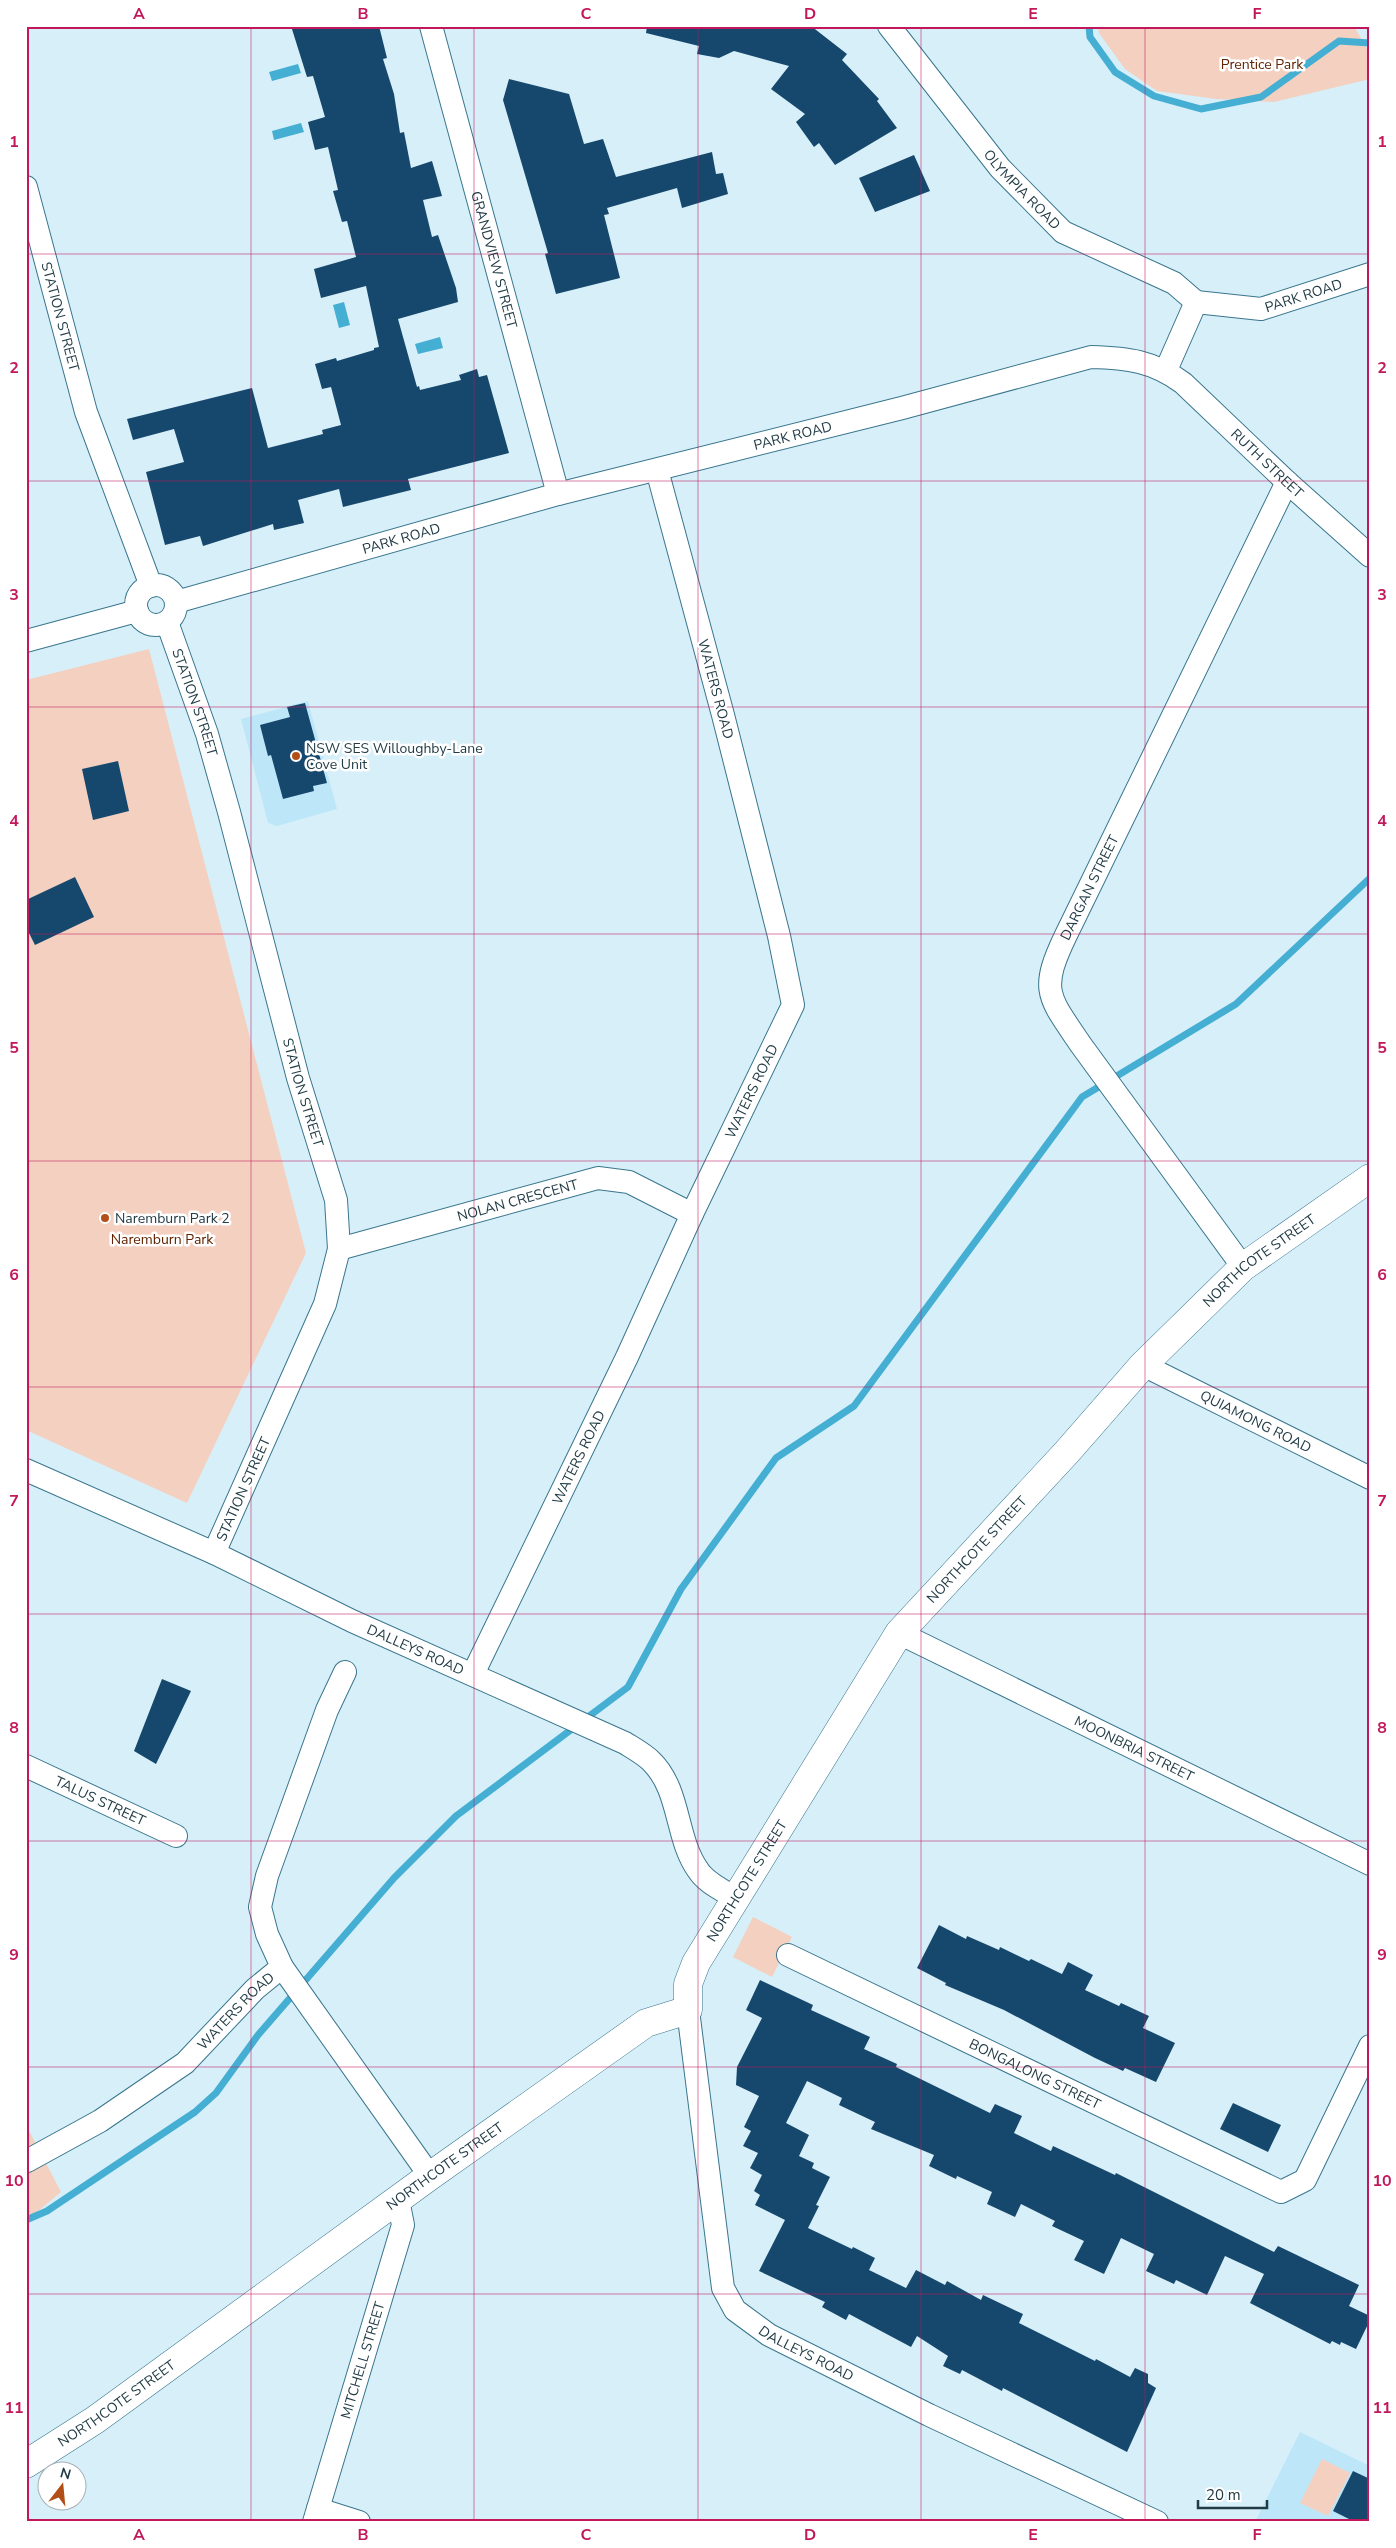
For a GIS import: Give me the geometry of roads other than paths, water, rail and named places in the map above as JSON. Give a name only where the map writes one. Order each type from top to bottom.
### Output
[{"type":"street","name":"GRANDVIEW STREET","points":[[431,26],[558,494]]},
{"type":"street","name":"OLYMPIA ROAD","points":[[889,26],[1000,168],[1063,232],[1174,283],[1196,302]]},
{"type":"street","name":"STATION STREET","points":[[26,187],[86,412],[151,586]]},
{"type":"street","name":"PARK ROAD","points":[[1196,302],[1261,309],[1370,274]]},
{"type":"street","points":[[1166,370],[1196,302]]},
{"type":"street","name":"PARK ROAD","points":[[172,612],[558,494],[658,470],[1091,357],[1123,358],[1148,363],[1166,370]]},
{"type":"street","name":"RUTH STREET","points":[[1166,370],[1184,383],[1287,482],[1370,556]]},
{"type":"street","name":"WATERS ROAD","points":[[473,1674],[627,1357],[692,1214],[793,1004],[779,936],[726,725],[658,470]]},
{"type":"street","name":"DARGAN STREET","points":[[1243,1267],[1081,1045],[1056,1008],[1048,985],[1052,964],[1287,482]]},
{"type":"street","points":[[158,585],[168,589],[172,612],[151,625],[140,618],[136,612],[138,595],[151,586],[158,585]]},
{"type":"street","points":[[26,641],[136,612]]},
{"type":"street","name":"STATION STREET","points":[[172,612],[229,812],[298,1078],[336,1200],[339,1249],[325,1304],[214,1553]]},
{"type":"street","name":"NOLAN CRESCENT","points":[[339,1249],[598,1178],[629,1182],[692,1214]]},
{"type":"street","name":"NORTHCOTE STREET","points":[[26,2464],[95,2420],[430,2176],[646,2023],[688,2010],[688,1984],[696,1963],[899,1633],[1067,1452],[1143,1364],[1243,1267],[1370,1178]]},
{"type":"street","name":"QUIAMONG ROAD","points":[[1143,1364],[1370,1478]]},
{"type":"street","name":"DALLEYS ROAD","points":[[26,1470],[214,1553],[352,1621],[625,1743],[651,1761],[669,1789],[688,1850],[698,1871],[712,1884],[735,1898]]},
{"type":"street","name":"MOONBRIA STREET","points":[[899,1633],[1370,1864]]},
{"type":"street","name":"WATERS ROAD","points":[[27,2162],[100,2120],[185,2063],[255,1989],[282,1967],[267,1934],[260,1907],[267,1876],[328,1710],[345,1672]]},
{"type":"street","name":"TALUS STREET","points":[[26,1766],[176,1836]]},
{"type":"street","name":"BONGALONG STREET","points":[[788,1955],[1280,2192],[1305,2180],[1370,2046]]},
{"type":"street","points":[[282,1967],[430,2176]]},
{"type":"street","name":"DALLEYS ROAD","points":[[688,2010],[723,2288],[735,2310],[778,2340],[929,2415],[1157,2522]]},
{"type":"street","name":"MITCHELL STREET","points":[[316,2516],[403,2225],[398,2200]]},
{"type":"street","points":[[316,2516],[359,2522]]},
{"type":"water","points":[[298,64],[301,73],[272,81],[269,72]]},
{"type":"water","points":[[301,123],[304,132],[274,140],[272,131]]},
{"type":"water","points":[[344,302],[350,325],[339,328],[333,305]]},
{"type":"water","points":[[440,337],[443,348],[418,354],[415,344]]},
{"type":"waterway","points":[[1089,26],[1090,37],[1115,72],[1154,96],[1201,109],[1261,97],[1339,41],[1370,43]]},
{"type":"waterway","points":[[26,2220],[47,2211],[195,2112],[216,2093],[258,2035],[394,1878],[456,1816],[628,1687],[681,1589],[776,1458],[854,1406],[1082,1097],[1236,1004],[1370,878]]},
{"type":"place","name":"NSW SES Willoughby-Lane Cove Unit","points":[[296,756]]},
{"type":"place","name":"Naremburn Park 2","points":[[105,1218]]},
{"type":"park label","name":"Prentice Park","points":[[1262,64]]},
{"type":"park label","name":"Naremburn Park","points":[[162,1239]]}]
